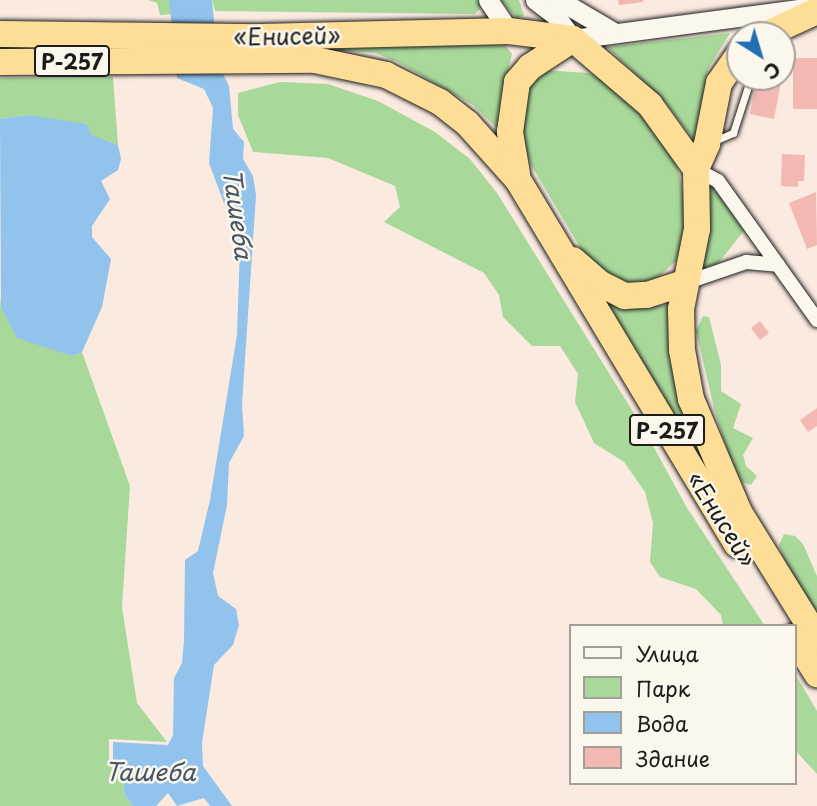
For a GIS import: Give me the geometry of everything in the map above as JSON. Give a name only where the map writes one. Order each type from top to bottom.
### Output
[{"type":"highway","points":[[792,21],[817,8]]},
{"type":"highway","name":"«Енисей»","points":[[0,62],[143,49],[261,48],[509,31],[573,39]]},
{"type":"highway","name":"«Енисей»","points":[[0,34],[143,49]]},
{"type":"highway","name":"«Енисей»","points":[[518,180],[510,132],[517,82],[530,67],[573,39]]},
{"type":"highway","points":[[573,39],[650,105],[696,169]]},
{"type":"highway","name":"«Енисей»","points":[[261,48],[386,75],[440,102],[467,123],[518,180],[787,624]]},
{"type":"highway","points":[[696,169],[707,144],[719,83],[726,73]]},
{"type":"highway","name":"«Енисей»","points":[[696,169],[697,229],[685,283],[682,350],[705,439],[738,512],[817,638]]},
{"type":"highway","name":"«Енисей»","points":[[548,232],[582,269],[611,291],[637,296],[685,283]]},
{"type":"highway","points":[[796,640],[817,674]]},
{"type":"main road","points":[[488,0],[509,31]]},
{"type":"main road","points":[[535,0],[556,16],[573,39],[817,8]]},
{"type":"main road","points":[[559,0],[615,33]]},
{"type":"street","points":[[696,169],[718,181],[817,320]]},
{"type":"street","points":[[685,283],[746,262],[778,265]]},
{"type":"lane","points":[[707,144],[733,133],[746,91]]},
{"type":"green space","points":[[148,0],[169,0],[172,14],[160,15],[157,3]]},
{"type":"green space","points":[[212,0],[477,0],[482,6],[475,14],[215,11]]},
{"type":"green space","points":[[501,0],[519,0],[524,15],[517,19]]},
{"type":"green space","points":[[726,33],[726,40],[708,69],[699,147],[666,103],[607,47]]},
{"type":"green space","points":[[505,45],[512,54],[505,85],[503,134],[473,105],[398,62],[375,53],[310,48]]},
{"type":"green space","points":[[543,70],[589,73],[608,81],[647,117],[676,159],[686,208],[683,245],[676,261],[653,282],[640,287],[612,281],[584,254],[531,165],[520,133],[523,93]]},
{"type":"green space","points":[[113,77],[118,145],[28,115],[0,119],[0,78]]},
{"type":"green space","points":[[280,82],[328,84],[378,101],[435,132],[470,159],[497,193],[645,431],[687,508],[764,624],[723,624],[721,615],[696,589],[660,577],[650,562],[653,523],[645,492],[624,462],[594,443],[575,402],[578,374],[560,346],[532,346],[503,317],[499,295],[484,273],[384,222],[400,207],[395,186],[328,158],[253,152],[238,115],[238,93]]},
{"type":"green space","points":[[711,181],[746,228],[717,265],[699,273]]},
{"type":"green space","points":[[586,283],[647,307],[670,305],[684,408],[703,460],[738,531]]},
{"type":"green space","points":[[0,295],[1,307],[12,322],[72,356],[82,352],[130,486],[122,607],[137,703],[167,742],[109,739],[109,759],[122,767],[105,764],[122,772],[125,796],[133,806],[0,806]]},
{"type":"green space","points":[[703,316],[709,317],[721,365],[721,391],[741,404],[733,428],[753,438],[743,455],[746,466],[757,476],[751,485],[742,482],[730,459],[715,412],[696,331]]},
{"type":"green space","points":[[784,534],[795,536],[803,544],[817,576],[817,615],[787,567],[779,545]]},
{"type":"green space","points":[[796,675],[817,711],[817,774],[796,751]]},
{"type":"water","name":"Ташеба","points":[[169,0],[212,0],[218,64],[229,86],[233,129],[244,142],[243,159],[253,176],[256,195],[242,404],[244,436],[229,463],[227,505],[213,573],[218,596],[236,609],[239,625],[233,645],[214,665],[202,743],[203,766],[232,806],[210,806],[204,798],[177,806],[168,793],[156,806],[133,806],[125,796],[122,772],[113,759],[113,742],[168,745],[173,735],[174,678],[182,663],[184,641],[185,560],[198,551],[210,500],[237,335],[240,246],[209,163],[213,108],[204,89],[177,78]]},
{"type":"water","points":[[28,115],[87,124],[91,135],[118,145],[121,159],[118,170],[101,181],[110,199],[92,226],[92,237],[111,259],[102,307],[82,352],[72,356],[17,338],[1,307],[0,119]]},
{"type":"building","points":[[618,0],[643,0],[643,2],[619,5]]},
{"type":"building","points":[[796,58],[817,58],[817,109],[793,109]]},
{"type":"building","points":[[754,91],[779,91],[774,119],[750,114]]},
{"type":"building","points":[[782,154],[805,155],[804,181],[798,181],[798,187],[781,186]]},
{"type":"building","points":[[816,192],[817,245],[807,249],[789,203]]},
{"type":"building","points":[[760,321],[769,333],[760,340],[751,328]]},
{"type":"building","points":[[817,408],[817,426],[808,432],[800,420]]}]
